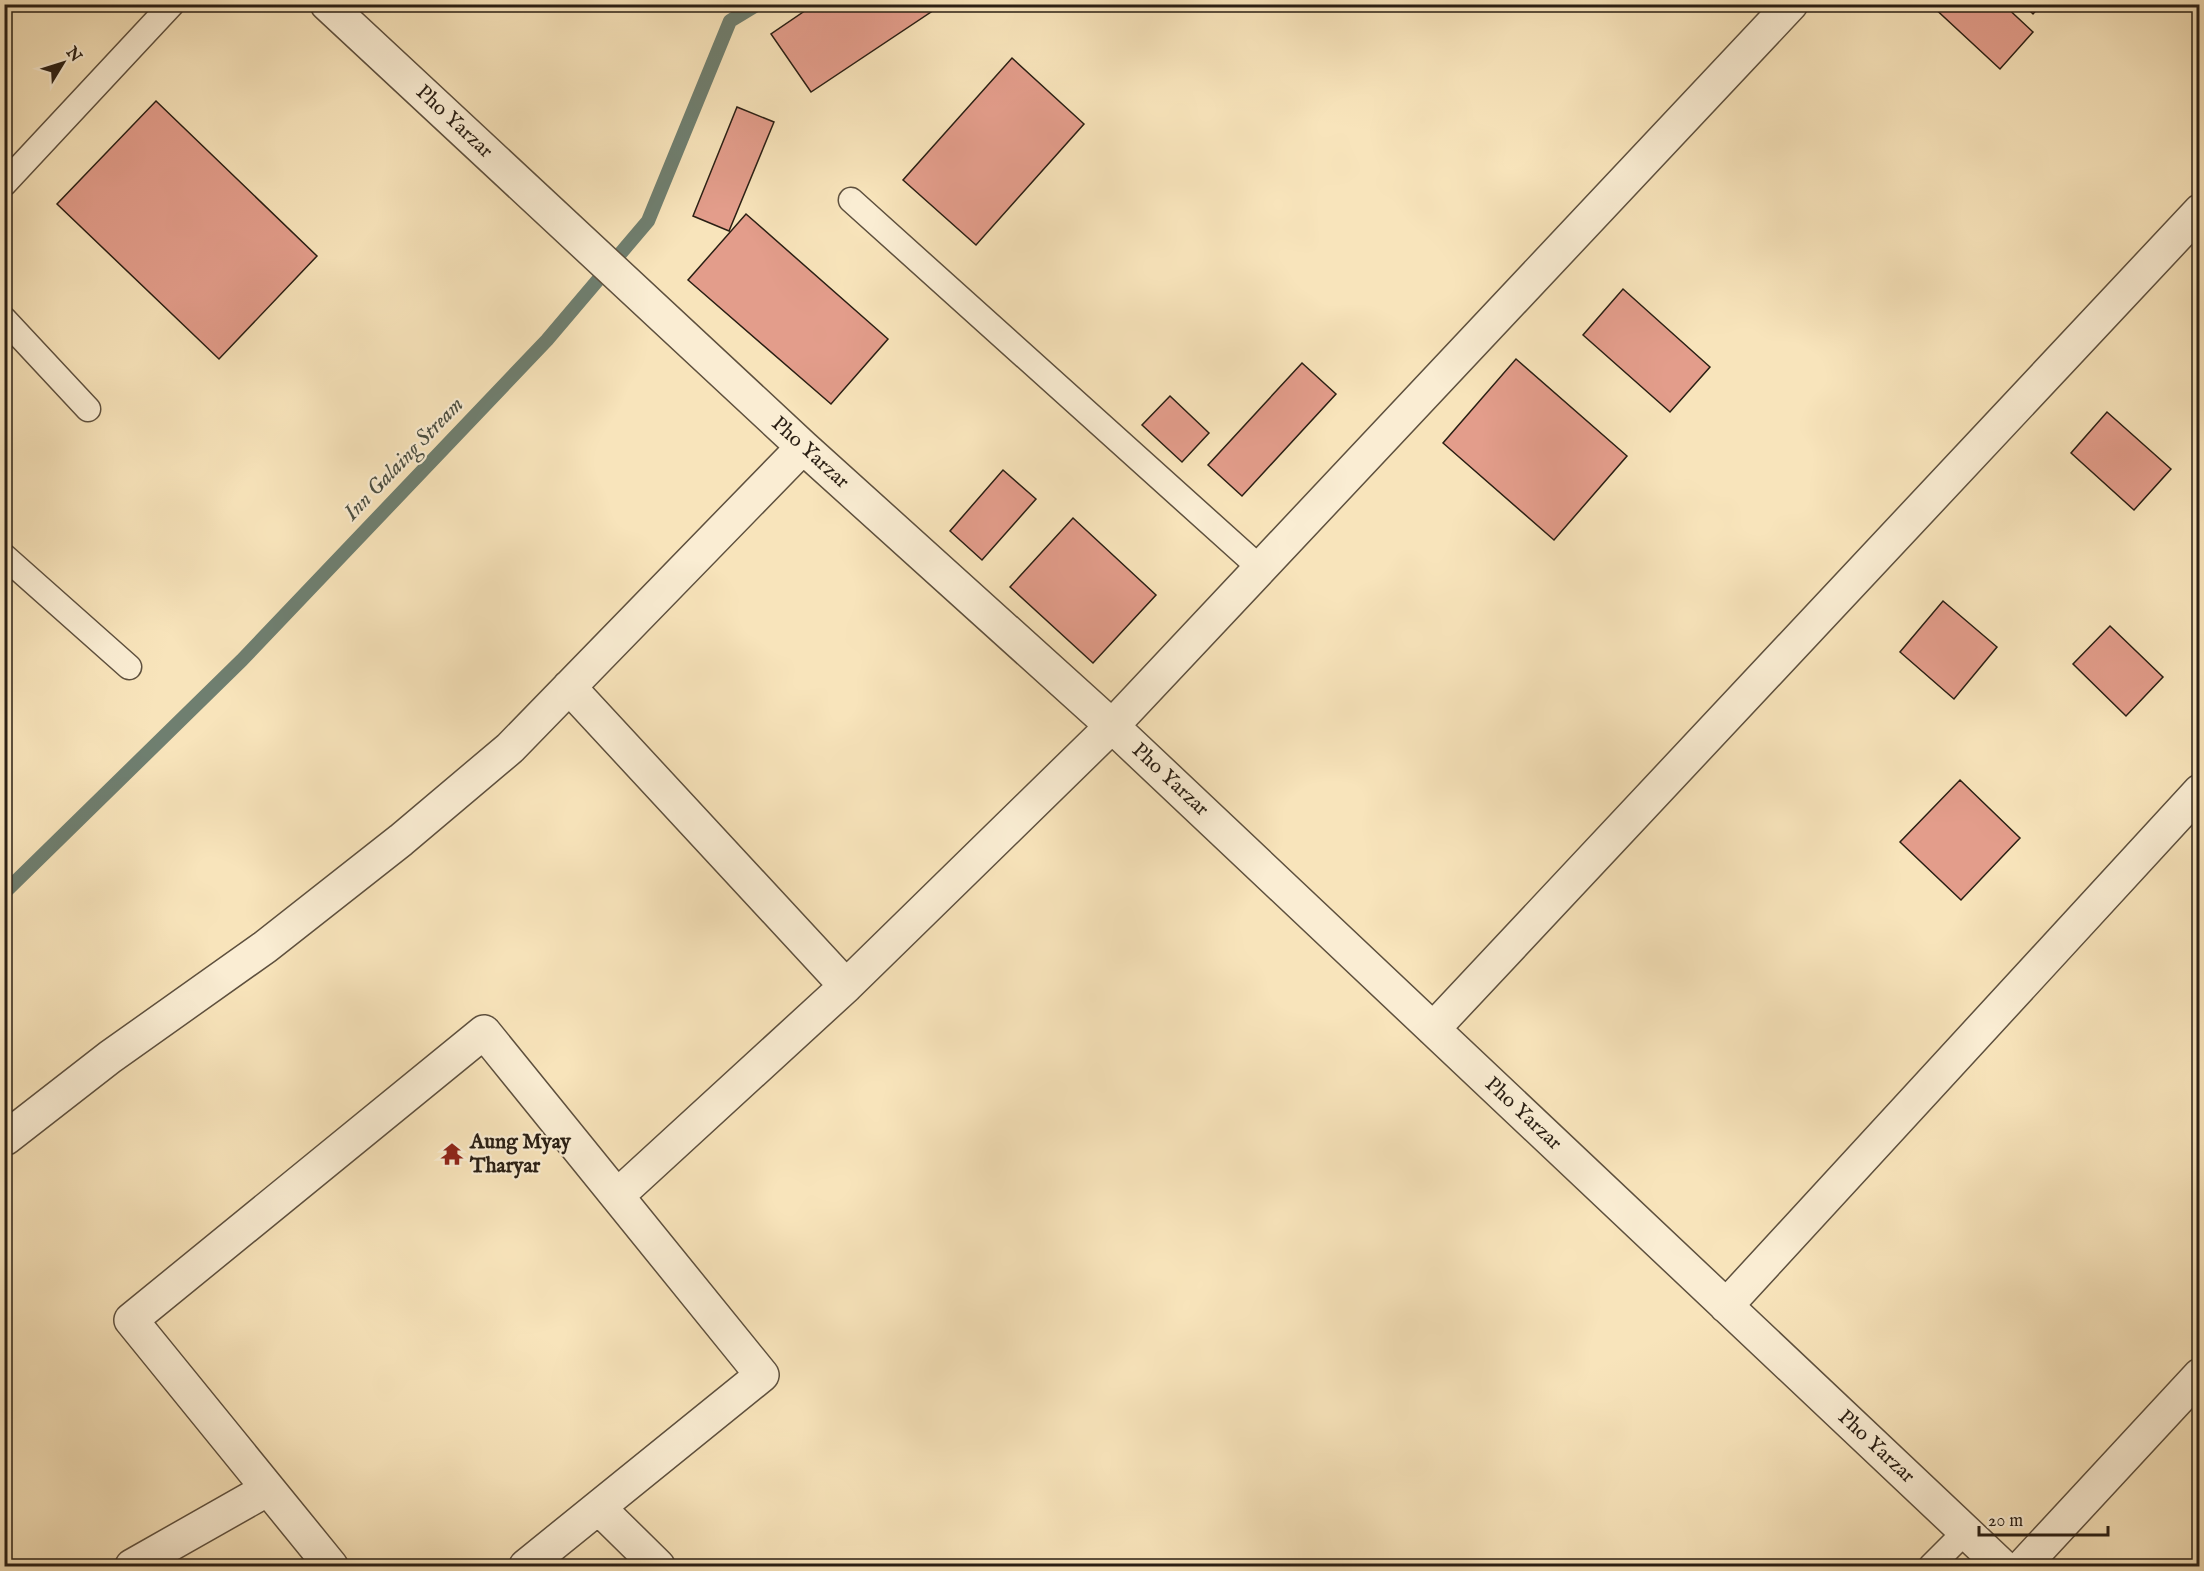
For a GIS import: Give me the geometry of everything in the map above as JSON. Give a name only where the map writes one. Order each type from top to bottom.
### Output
[{"type":"street","points":[[617,1196],[846,986],[1112,726],[1791,4]]},
{"type":"street","name":"Pho Yarzar","points":[[349,11],[803,447],[1112,726],[2002,1566]]},
{"type":"street","points":[[1433,1029],[2199,211]]},
{"type":"street","points":[[6,1138],[110,1057],[265,947],[401,840],[510,748],[803,447]]},
{"type":"street","points":[[569,687],[846,986]]},
{"type":"street","points":[[1726,1305],[2199,791]]},
{"type":"street","points":[[331,1566],[131,1320],[484,1032],[762,1375],[526,1566]]},
{"type":"street","points":[[2023,1566],[2199,1375]]},
{"type":"street","points":[[132,1566],[268,1489]]},
{"type":"street","points":[[599,1508],[658,1566]]},
{"type":"lane","points":[[4,184],[172,4]]},
{"type":"lane","points":[[850,200],[1260,568]]},
{"type":"lane","points":[[4,319],[88,409]]},
{"type":"lane","points":[[4,556],[129,667]]},
{"type":"lane","points":[[1931,1566],[1965,1532]]},
{"type":"building","points":[[815,4],[943,4],[811,92],[771,34]]},
{"type":"building","points":[[1930,4],[2003,4],[2033,32],[2000,69]]},
{"type":"building","points":[[2023,4],[2042,4],[2033,14]]},
{"type":"building","points":[[1012,58],[1084,124],[976,245],[903,180]]},
{"type":"building","points":[[156,101],[317,256],[219,359],[57,204]]},
{"type":"building","points":[[737,107],[774,122],[729,231],[693,216]]},
{"type":"building","points":[[746,214],[888,339],[831,404],[688,280]]},
{"type":"building","points":[[1623,289],[1710,367],[1670,412],[1583,335]]},
{"type":"building","points":[[1516,359],[1627,456],[1554,540],[1443,443]]},
{"type":"building","points":[[1302,363],[1336,394],[1242,496],[1208,465]]},
{"type":"building","points":[[1170,396],[1209,433],[1182,462],[1142,425]]},
{"type":"building","points":[[2107,412],[2171,469],[2134,510],[2071,453]]},
{"type":"building","points":[[1003,470],[1036,499],[982,560],[950,531]]},
{"type":"building","points":[[1073,518],[1156,595],[1093,663],[1010,587]]},
{"type":"building","points":[[1943,601],[1997,647],[1954,699],[1900,652]]},
{"type":"building","points":[[2110,626],[2163,677],[2126,716],[2073,664]]},
{"type":"building","points":[[1960,780],[2020,838],[1961,900],[1900,842]]},
{"type":"waterway","name":"Inn Galaing Stream","points":[[4,893],[242,660],[547,340],[648,221],[730,21],[758,4]]},
{"type":"place","name":"Aung Myay Tharyar","points":[[452,1154]]}]
